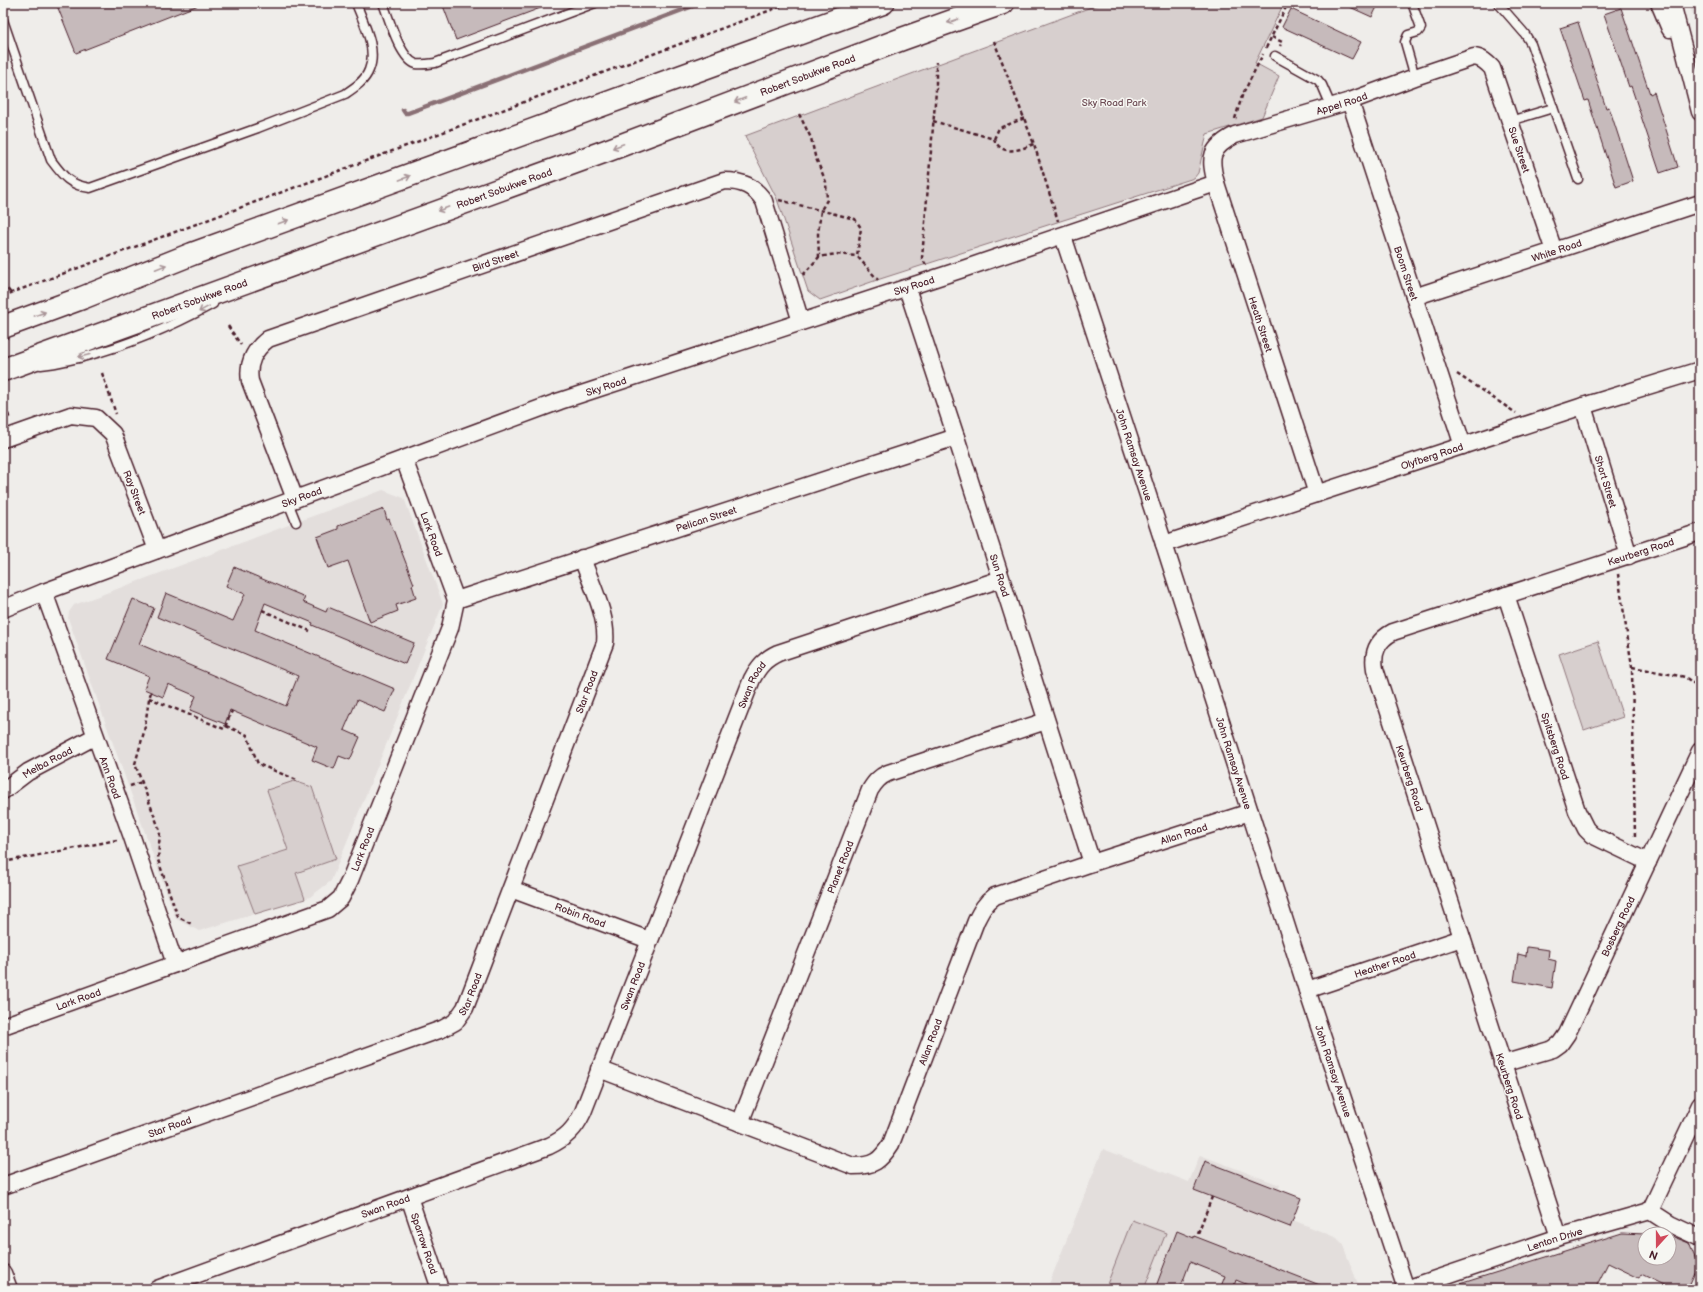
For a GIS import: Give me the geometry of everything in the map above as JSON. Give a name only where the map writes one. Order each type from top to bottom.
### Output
[{"type":"main road","points":[[3,328],[192,254],[883,3]]},
{"type":"main road","name":"Robert Sobukwe Road","points":[[6,369],[606,151],[902,39],[1003,3]]},
{"type":"street","points":[[1660,3],[1693,88]]},
{"type":"street","points":[[1672,3],[1700,112]]},
{"type":"street","name":"Appel Road","points":[[1214,153],[1218,145],[1235,135],[1350,101],[1474,57]]},
{"type":"street","name":"Sue Street","points":[[1474,57],[1480,58],[1492,68],[1554,251]]},
{"type":"street","name":"Boom Street","points":[[1350,101],[1463,446]]},
{"type":"street","name":"Heath Street","points":[[1214,153],[1212,169],[1216,184],[1317,494]]},
{"type":"street","name":"Bird Street","points":[[251,360],[255,352],[268,339],[724,181],[740,182],[748,185],[760,195],[764,201],[801,322]]},
{"type":"street","name":"Sky Road","points":[[3,609],[44,592],[560,401],[907,288],[1061,231],[1216,184]]},
{"type":"street","name":"White Road","points":[[1414,297],[1700,203]]},
{"type":"street","name":"John Ramsay Avenue","points":[[1061,231],[1164,544],[1307,990],[1406,1289]]},
{"type":"street","name":"Sun Road","points":[[907,288],[956,436],[1092,863]]},
{"type":"street","points":[[251,360],[249,374],[250,380],[292,501]]},
{"type":"street","name":"Olyfberg Road","points":[[1164,544],[1583,406],[1700,370]]},
{"type":"street","name":"Short Street","points":[[1583,406],[1623,558]]},
{"type":"street","points":[[3,439],[71,414],[96,418],[113,434]]},
{"type":"street","name":"Ray Street","points":[[113,434],[157,550]]},
{"type":"street","name":"Pelican Street","points":[[456,600],[956,436]]},
{"type":"street","name":"Lark Road","points":[[3,1026],[328,909],[341,898],[350,880],[447,635],[456,600],[404,459]]},
{"type":"street","name":"Keurberg Road","points":[[1559,1237],[1375,669],[1374,655],[1380,641],[1393,632],[1700,532]]},
{"type":"street","name":"Star Road","points":[[3,1186],[449,1026],[461,1016],[605,643],[606,632],[604,620],[582,558]]},
{"type":"street","name":"Swan Road","points":[[157,1289],[562,1140],[572,1132],[579,1121],[752,679],[758,668],[778,653],[791,648],[1001,578]]},
{"type":"street","name":"Ann Road","points":[[44,592],[94,737],[132,837],[175,964]]},
{"type":"street","name":"Spitsberg Road","points":[[1506,595],[1582,823],[1592,835],[1648,862]]},
{"type":"street","name":"Planet Road","points":[[740,1123],[870,790],[875,782],[880,776],[888,773],[1046,721]]},
{"type":"street","name":"Melba Road","points":[[3,791],[28,772],[94,737]]},
{"type":"street","name":"Bosberg Road","points":[[1502,1064],[1553,1049],[1560,1044],[1567,1034],[1700,752]]},
{"type":"street","name":"Allan Road","points":[[599,1069],[853,1166],[871,1165],[879,1160],[891,1144],[976,921],[986,903],[995,896],[1250,812]]},
{"type":"street","name":"Robin Road","points":[[511,888],[649,940]]},
{"type":"street","name":"Heather Road","points":[[1307,990],[1462,938]]},
{"type":"street","points":[[1700,1105],[1650,1211],[1670,1224],[1700,1238]]},
{"type":"street","name":"Sparrow Road","points":[[409,1197],[440,1289]]},
{"type":"street","name":"Lenton Drive","points":[[1406,1289],[1559,1237],[1650,1211]]},
{"type":"street","points":[[3,1273],[9,1289]]},
{"type":"lane","points":[[3,20],[11,39],[51,160],[63,176],[72,183],[80,187],[90,188],[243,134],[345,94],[358,85],[369,71],[371,63],[370,43],[356,3]]},
{"type":"lane","points":[[382,3],[404,54],[410,61],[416,64],[425,65],[435,63],[595,3]]},
{"type":"lane","points":[[1412,3],[1421,28],[1418,32],[1408,35],[1405,42],[1415,77]]},
{"type":"lane","points":[[1498,3],[1525,34],[1531,44],[1578,180]]},
{"type":"lane","points":[[1275,56],[1318,80],[1322,85],[1331,106]]},
{"type":"lane","points":[[1510,121],[1553,108]]},
{"type":"lane","points":[[292,501],[296,522]]},
{"type":"path","points":[[3,296],[790,3]]},
{"type":"path","points":[[1235,135],[1234,121],[1242,96],[1288,3]]},
{"type":"path","points":[[994,41],[1025,118],[1061,231]]},
{"type":"path","points":[[933,279],[922,258],[933,121],[936,62]]},
{"type":"path","points":[[799,114],[811,138],[815,156],[826,182],[827,200],[821,210],[818,234],[819,257]]},
{"type":"path","points":[[1025,118],[999,128],[994,139],[997,146],[1008,151],[1021,149],[1034,144]]},
{"type":"path","points":[[933,121],[994,139]]},
{"type":"path","points":[[764,201],[774,198],[855,219],[861,228],[857,256]]},
{"type":"path","points":[[788,283],[800,277],[819,257],[836,254],[857,256],[877,280],[886,295]]},
{"type":"path","points":[[3,284],[11,293]]},
{"type":"path","points":[[228,326],[251,360]]},
{"type":"path","points":[[1437,368],[1454,372],[1515,411],[1525,426]]},
{"type":"path","points":[[102,373],[122,430],[113,434]]},
{"type":"path","points":[[1623,558],[1632,667],[1635,838],[1628,853]]},
{"type":"path","points":[[262,610],[310,630]]},
{"type":"path","points":[[1632,667],[1685,677],[1700,688]]},
{"type":"path","points":[[151,692],[144,732],[135,764],[160,831],[158,860],[178,917],[192,924]]},
{"type":"path","points":[[149,698],[224,729],[232,711]]},
{"type":"path","points":[[226,726],[247,735],[258,764],[297,780],[296,782]]},
{"type":"path","points":[[3,862],[132,837]]},
{"type":"path","points":[[1198,1233],[1212,1197]]},
{"type":"shaded area","points":[[1689,3],[1700,3],[1700,37]]},
{"type":"shaded area","points":[[383,490],[404,498],[443,604],[331,881],[310,897],[199,931],[176,919],[68,618],[69,612],[74,605]]},
{"type":"shaded area","points":[[1103,1149],[1189,1182],[1200,1155],[1280,1185],[1278,1190],[1301,1198],[1293,1220],[1337,1238],[1342,1243],[1360,1289],[1047,1289]]},
{"type":"green space","name":"Sky Road Park","points":[[1102,3],[1284,3],[1255,63],[1279,76],[1262,117],[1207,134],[1198,173],[1194,178],[877,280],[820,300],[808,291],[777,199],[745,136]]},
{"type":"green space","points":[[1598,641],[1623,717],[1584,730],[1559,654]]},
{"type":"green space","points":[[294,781],[312,787],[336,859],[296,873],[305,899],[255,914],[237,866],[288,850],[267,790]]},
{"type":"green space","points":[[1132,1220],[1166,1233],[1144,1289],[1111,1289],[1106,1287]]},
{"type":"building","points":[[56,3],[201,3],[201,4],[76,53]]},
{"type":"building","points":[[442,3],[551,3],[551,4],[456,40]]},
{"type":"building","points":[[1341,3],[1379,3],[1372,17]]},
{"type":"building","points":[[1621,8],[1650,94],[1654,92],[1678,167],[1660,173],[1631,86],[1629,87],[1604,14]]},
{"type":"building","points":[[1291,9],[1361,42],[1352,59],[1282,27]]},
{"type":"building","points":[[1578,22],[1606,108],[1609,107],[1633,181],[1616,187],[1588,100],[1585,101],[1560,28]]},
{"type":"building","points":[[384,509],[387,520],[389,519],[414,584],[412,585],[416,598],[396,605],[398,611],[370,622],[348,561],[328,568],[317,537],[338,529],[338,526]]},
{"type":"building","points":[[234,567],[305,597],[303,602],[326,612],[328,607],[414,643],[405,664],[312,625],[313,623],[265,603],[255,630],[395,689],[385,712],[357,700],[344,730],[360,737],[350,760],[339,756],[334,769],[312,760],[317,747],[230,710],[225,724],[190,710],[196,696],[168,684],[163,697],[144,689],[149,676],[108,659],[133,599],[154,608],[139,644],[286,706],[298,676],[157,617],[166,593],[233,621],[245,594],[226,586]]},
{"type":"building","points":[[1527,947],[1549,950],[1548,959],[1556,961],[1552,988],[1514,981],[1518,954],[1526,956]]},
{"type":"building","points":[[1205,1161],[1301,1198],[1290,1227],[1194,1190]]},
{"type":"building","points":[[1177,1231],[1194,1238],[1194,1236],[1330,1289],[1258,1289],[1236,1280],[1233,1289],[1220,1289],[1225,1276],[1190,1262],[1180,1289],[1155,1289]]},
{"type":"building","points":[[1622,1233],[1637,1234],[1637,1266],[1677,1266],[1677,1238],[1689,1243],[1698,1265],[1687,1289],[1673,1289],[1641,1274],[1639,1278],[1608,1263],[1595,1289],[1453,1289],[1453,1286]]},
{"type":"waterway","points":[[403,110],[405,113],[408,113],[701,3]]}]
